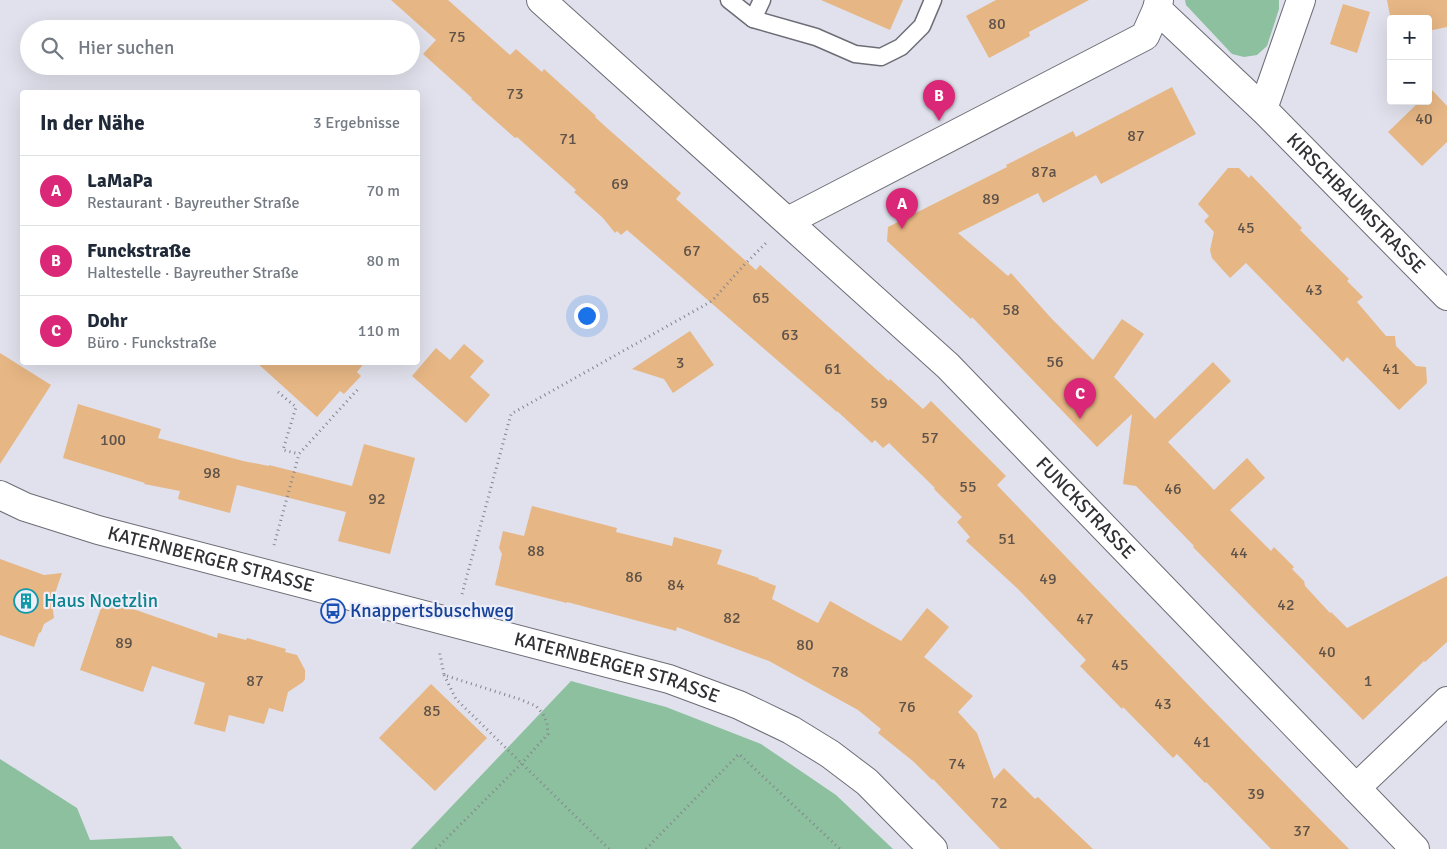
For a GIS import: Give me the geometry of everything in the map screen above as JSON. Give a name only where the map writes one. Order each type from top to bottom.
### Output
[{"type":"street","name":"FUNCKSTRASSE","points":[[541,0],[948,366],[1415,849]]},
{"type":"street","points":[[1263,109],[1301,0]]},
{"type":"street","points":[[788,221],[1145,36],[1158,5]]},
{"type":"street","name":"KIRSCHBAUMSTRASSE","points":[[1158,5],[1447,296]]},
{"type":"street","name":"KATERNBERGER STRASSE","points":[[0,496],[26,507],[98,530],[669,679],[739,705],[791,730],[830,754],[867,782],[933,849]]},
{"type":"street","points":[[1356,788],[1447,701]]},
{"type":"lane","points":[[729,0],[752,19],[816,37],[856,54],[881,57],[901,47],[922,26],[933,0]]},
{"type":"lane","points":[[752,19],[762,0]]},
{"type":"path","points":[[609,849],[456,699],[444,674],[440,654],[452,623],[511,414],[712,301],[744,265]]},
{"type":"path","points":[[266,575],[299,454],[359,388]]},
{"type":"path","points":[[278,392],[296,408],[283,450],[299,454]]},
{"type":"path","points":[[436,849],[521,764],[548,734],[548,723],[536,706],[444,674]]},
{"type":"path","points":[[646,849],[739,754],[840,849]]},
{"type":"green space","points":[[1185,0],[1279,0],[1279,9],[1267,46],[1257,55],[1244,57],[1232,54],[1186,5]]},
{"type":"green space","points":[[571,681],[666,707],[761,744],[836,795],[893,849],[411,849]]},
{"type":"green space","points":[[0,759],[77,808],[90,840],[172,836],[182,849],[0,849]]},
{"type":"building","points":[[391,0],[448,0],[510,55],[516,49],[542,72],[544,69],[681,193],[676,199],[756,270],[760,265],[889,381],[890,379],[923,409],[931,401],[1006,476],[997,485],[1349,849],[1271,849],[1177,754],[1173,758],[1080,666],[1086,660],[1018,589],[966,541],[970,537],[957,522],[962,517],[889,443],[883,448],[875,440],[872,443],[627,230],[621,235],[617,231],[615,233],[603,218],[574,192],[576,190],[471,99],[423,54],[436,40],[420,26],[420,20],[414,20]]},
{"type":"building","points":[[821,0],[903,0],[890,30]]},
{"type":"building","points":[[996,0],[1089,0],[1029,32],[1030,36],[989,58],[966,16]]},
{"type":"building","points":[[1387,0],[1447,0],[1447,27],[1432,30],[1432,15],[1390,15]]},
{"type":"building","points":[[1343,4],[1370,12],[1357,53],[1330,44]]},
{"type":"building","points":[[1172,87],[1196,134],[1101,184],[1096,175],[1043,203],[1038,193],[958,233],[1008,276],[1011,273],[1051,318],[1093,360],[1122,319],[1144,334],[1114,377],[1155,419],[1213,362],[1231,381],[1168,442],[1214,490],[1247,458],[1265,478],[1230,510],[1271,551],[1274,547],[1294,567],[1292,569],[1304,581],[1305,586],[1347,628],[1447,576],[1447,642],[1424,661],[1363,720],[1193,547],[1136,486],[1123,484],[1132,414],[1097,447],[972,317],[971,319],[887,241],[888,227],[1007,167],[1006,165],[1073,131],[1076,137]]},
{"type":"building","points":[[1432,90],[1447,106],[1447,142],[1422,166],[1388,132],[1416,105],[1432,105]]},
{"type":"building","points":[[1228,168],[1239,168],[1249,178],[1251,175],[1302,228],[1300,230],[1349,279],[1347,281],[1363,297],[1357,302],[1386,336],[1395,336],[1396,346],[1416,366],[1426,367],[1427,383],[1399,410],[1347,357],[1343,362],[1246,263],[1230,278],[1212,258],[1210,250],[1214,232],[1204,221],[1209,216],[1198,204]]},
{"type":"building","points":[[690,331],[714,365],[673,393],[664,379],[632,369]]},
{"type":"building","points":[[464,344],[484,361],[470,377],[490,395],[466,423],[412,376],[436,348],[450,360]]},
{"type":"building","points":[[0,353],[51,385],[0,464]]},
{"type":"building","points":[[259,365],[363,365],[357,372],[361,376],[344,394],[340,391],[317,417]]},
{"type":"building","points":[[78,404],[161,429],[158,438],[243,461],[269,465],[352,486],[364,444],[415,458],[390,554],[338,541],[346,512],[237,485],[230,513],[178,499],[180,491],[144,484],[63,458]]},
{"type":"building","points":[[532,506],[617,528],[616,532],[672,546],[674,537],[722,550],[717,564],[759,578],[776,586],[772,599],[818,623],[830,601],[901,641],[927,608],[949,627],[924,657],[973,696],[958,712],[977,733],[994,779],[1004,768],[1035,799],[1038,797],[1093,849],[1000,849],[933,779],[878,733],[881,729],[858,710],[769,661],[677,627],[676,631],[495,585],[502,554],[499,548],[503,531],[524,536]]},
{"type":"building","name":"Haus Noetzlin","points":[[0,559],[44,575],[62,573],[52,602],[54,618],[44,624],[34,647],[0,635]]},
{"type":"building","points":[[104,599],[217,638],[218,633],[246,640],[247,638],[286,649],[285,652],[297,655],[305,670],[305,679],[288,692],[283,712],[269,708],[264,724],[229,715],[225,732],[194,724],[205,683],[152,666],[143,692],[80,670]]},
{"type":"building","points":[[431,684],[487,738],[435,791],[379,738]]},
{"type":"place","name":"Funckstraße","points":[[939,121]]},
{"type":"place","name":"LaMaPa","points":[[902,229]]},
{"type":"place","name":"Dohr","points":[[1080,419]]},
{"type":"place","name":"Haus Noetzlin","points":[[26,601]]},
{"type":"place","name":"Knappertsbuschweg","points":[[333,611]]}]
